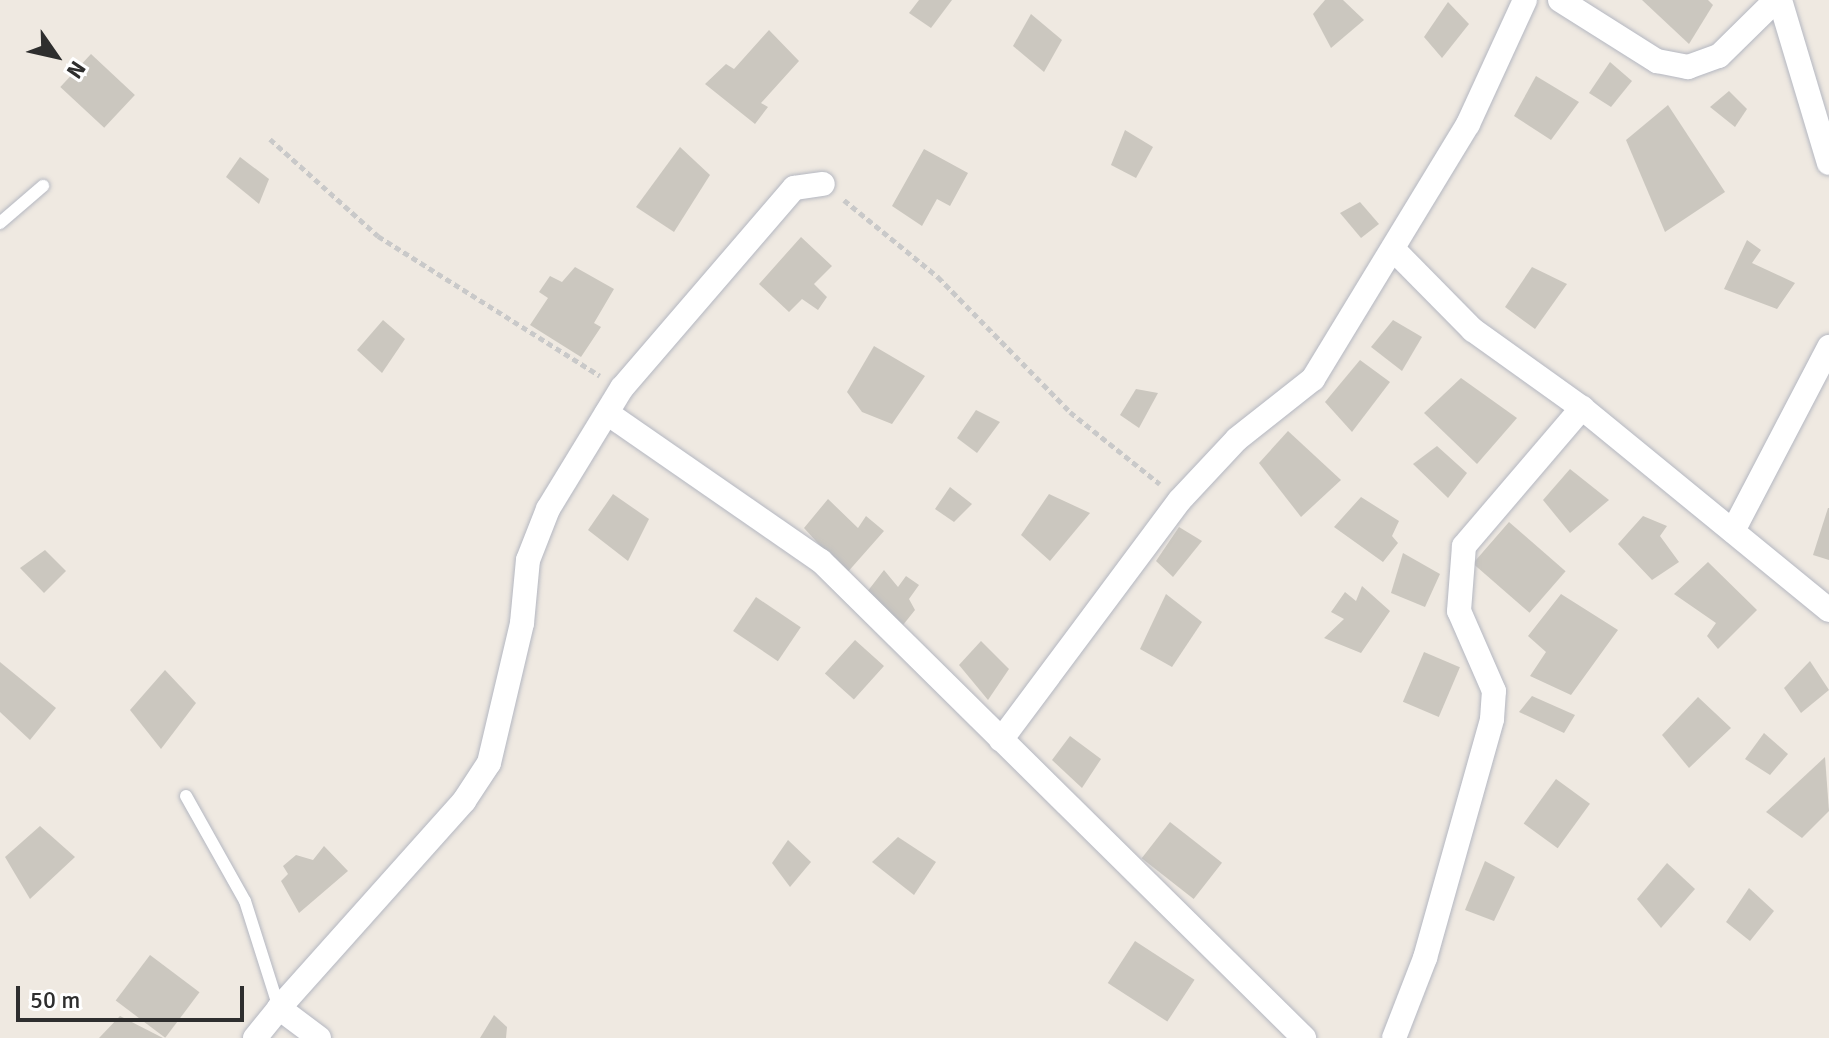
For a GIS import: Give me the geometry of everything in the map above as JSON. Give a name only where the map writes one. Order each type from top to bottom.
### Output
[{"type":"street","points":[[1001,740],[1180,500],[1237,439],[1313,379],[1395,251],[1468,124],[1525,0]]},
{"type":"street","points":[[1560,0],[1657,61],[1688,67],[1719,56],[1778,0],[1829,163]]},
{"type":"street","points":[[255,1038],[464,801],[489,763],[522,623],[528,560],[548,509],[622,388],[794,188],[823,184]]},
{"type":"street","points":[[1395,251],[1484,338],[1582,408],[1829,610]]},
{"type":"street","points":[[1733,531],[1829,347]]},
{"type":"street","points":[[1394,1038],[1425,958],[1492,719],[1494,691],[1459,611],[1457,577],[1464,546],[1582,408]]},
{"type":"street","points":[[607,413],[821,561],[1304,1038]]},
{"type":"street","points":[[279,1008],[319,1038]]},
{"type":"lane","points":[[0,223],[43,186]]},
{"type":"lane","points":[[186,796],[245,901],[279,1008]]},
{"type":"path","points":[[270,139],[378,236],[622,388]]},
{"type":"path","points":[[823,184],[938,277],[1070,412],[1180,500]]},
{"type":"building","points":[[919,0],[952,0],[931,28],[909,13]]},
{"type":"building","points":[[1325,0],[1343,0],[1364,20],[1331,48],[1313,14]]},
{"type":"building","points":[[1642,0],[1708,0],[1713,5],[1689,44]]},
{"type":"building","points":[[1448,2],[1469,24],[1442,58],[1424,37]]},
{"type":"building","points":[[1031,14],[1062,40],[1044,72],[1013,46]]},
{"type":"building","points":[[769,30],[799,61],[761,103],[768,107],[755,124],[705,84],[726,64],[734,69]]},
{"type":"building","points":[[91,54],[135,95],[104,128],[60,87]]},
{"type":"building","points":[[1610,62],[1632,81],[1611,107],[1589,93]]},
{"type":"building","points":[[1536,76],[1579,102],[1551,140],[1514,116]]},
{"type":"building","points":[[1729,91],[1747,109],[1735,127],[1710,107]]},
{"type":"building","points":[[1668,105],[1725,192],[1665,232],[1626,140]]},
{"type":"building","points":[[1125,130],[1153,147],[1136,178],[1111,165]]},
{"type":"building","points":[[680,147],[710,175],[674,232],[636,207]]},
{"type":"building","points":[[924,149],[968,173],[950,206],[937,199],[922,226],[892,206]]},
{"type":"building","points":[[240,157],[269,179],[259,204],[226,177]]},
{"type":"building","points":[[1360,202],[1379,224],[1361,238],[1340,213]]},
{"type":"building","points":[[801,237],[832,266],[814,284],[827,297],[818,310],[802,299],[789,312],[759,284]]},
{"type":"building","points":[[1747,240],[1761,250],[1752,263],[1795,283],[1777,309],[1724,289]]},
{"type":"building","points":[[575,267],[614,289],[594,323],[601,327],[581,357],[530,325],[548,298],[539,292],[550,276],[562,282]]},
{"type":"building","points":[[1532,267],[1567,284],[1535,329],[1505,307]]},
{"type":"building","points":[[383,320],[405,339],[382,373],[357,350]]},
{"type":"building","points":[[1393,320],[1422,337],[1402,371],[1371,347]]},
{"type":"building","points":[[874,346],[925,376],[892,424],[862,412],[847,392]]},
{"type":"building","points":[[1360,360],[1390,382],[1352,432],[1325,402]]},
{"type":"building","points":[[1461,378],[1517,418],[1477,464],[1424,413]]},
{"type":"building","points":[[1136,389],[1158,393],[1139,428],[1120,415]]},
{"type":"building","points":[[976,410],[1000,422],[977,453],[957,438]]},
{"type":"building","points":[[1288,431],[1341,480],[1301,517],[1259,463]]},
{"type":"building","points":[[1437,446],[1467,473],[1448,498],[1413,464]]},
{"type":"building","points":[[1570,469],[1609,500],[1570,533],[1543,500]]},
{"type":"building","points":[[950,487],[972,504],[954,522],[935,509]]},
{"type":"building","points":[[613,494],[649,519],[628,561],[588,530]]},
{"type":"building","points":[[1049,494],[1090,513],[1050,561],[1021,535]]},
{"type":"building","points":[[1361,497],[1399,521],[1392,536],[1398,543],[1383,562],[1334,527]]},
{"type":"building","points":[[828,499],[858,528],[866,516],[884,531],[846,574],[804,528]]},
{"type":"building","points":[[1829,508],[1829,560],[1813,555]]},
{"type":"building","points":[[1643,516],[1667,526],[1660,536],[1679,562],[1652,580],[1618,544]]},
{"type":"building","points":[[1509,522],[1566,571],[1530,613],[1473,564]]},
{"type":"building","points":[[1179,527],[1202,541],[1173,577],[1156,561]]},
{"type":"building","points":[[45,550],[66,571],[44,593],[20,568]]},
{"type":"building","points":[[1403,553],[1440,574],[1425,607],[1391,593]]},
{"type":"building","points":[[1708,562],[1757,610],[1718,649],[1707,636],[1716,623],[1674,594]]},
{"type":"building","points":[[884,570],[898,587],[906,576],[919,585],[909,599],[915,610],[903,625],[867,592]]},
{"type":"building","points":[[1362,586],[1390,611],[1361,653],[1324,638],[1344,619],[1331,612],[1345,592],[1356,601]]},
{"type":"building","points":[[1166,594],[1202,622],[1172,667],[1140,649]]},
{"type":"building","points":[[1561,594],[1618,630],[1571,695],[1530,676],[1546,652],[1528,636]]},
{"type":"building","points":[[756,597],[801,627],[778,661],[733,631]]},
{"type":"building","points":[[855,640],[884,666],[854,700],[825,673]]},
{"type":"building","points":[[981,641],[1009,669],[988,700],[959,665]]},
{"type":"building","points":[[1424,652],[1460,667],[1439,717],[1403,702]]},
{"type":"building","points":[[1810,661],[1829,690],[1801,713],[1784,688]]},
{"type":"building","points":[[0,662],[56,708],[30,740],[0,712]]},
{"type":"building","points":[[165,670],[196,703],[161,749],[130,710]]},
{"type":"building","points":[[1532,696],[1575,715],[1564,733],[1519,712]]},
{"type":"building","points":[[1698,697],[1731,728],[1689,768],[1662,735]]},
{"type":"building","points":[[1764,733],[1788,754],[1770,775],[1745,759]]},
{"type":"building","points":[[1070,736],[1101,759],[1082,788],[1052,760]]},
{"type":"building","points":[[1825,757],[1829,811],[1802,838],[1766,812]]},
{"type":"building","points":[[1556,779],[1590,804],[1558,848],[1524,823]]},
{"type":"building","points":[[1170,822],[1222,863],[1194,899],[1142,858]]},
{"type":"building","points":[[40,826],[75,857],[30,899],[5,857]]},
{"type":"building","points":[[898,837],[936,862],[914,895],[872,862]]},
{"type":"building","points":[[788,840],[811,862],[790,887],[772,863]]},
{"type":"building","points":[[324,846],[348,871],[299,913],[281,881],[288,874],[283,866],[296,855],[313,860]]},
{"type":"building","points":[[1485,861],[1515,877],[1494,921],[1465,910]]},
{"type":"building","points":[[1667,863],[1695,889],[1661,928],[1637,899]]},
{"type":"building","points":[[1749,888],[1774,911],[1750,941],[1726,922]]},
{"type":"building","points":[[1135,941],[1195,980],[1167,1022],[1108,983]]},
{"type":"building","points":[[150,955],[200,992],[165,1038],[116,1001]]},
{"type":"building","points":[[494,1015],[507,1027],[506,1038],[480,1038]]},
{"type":"building","points":[[120,1016],[163,1038],[99,1038]]}]
